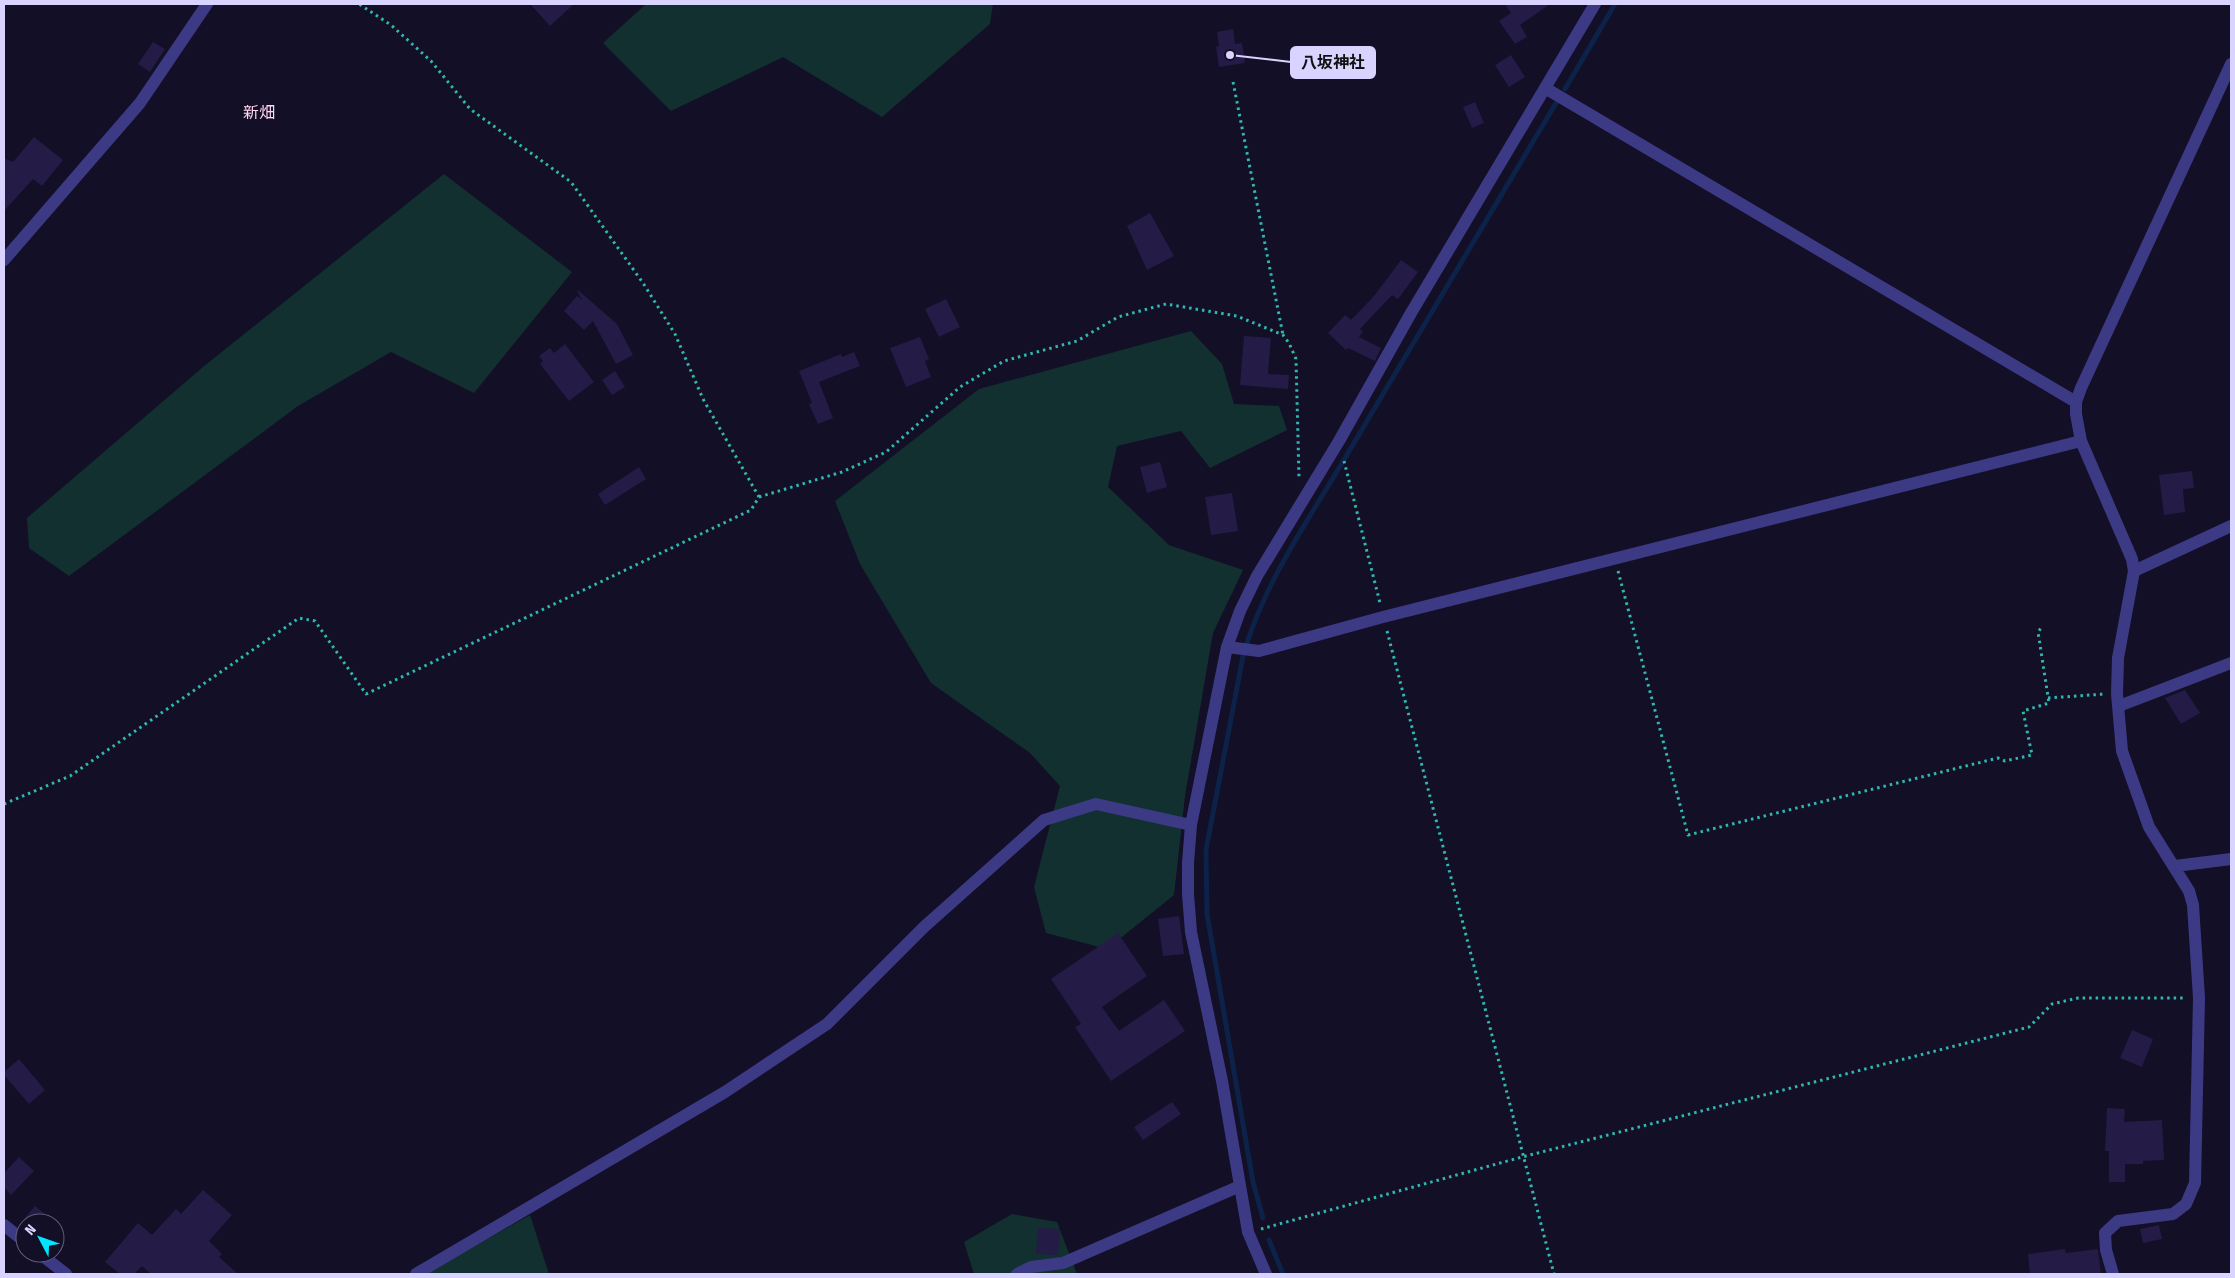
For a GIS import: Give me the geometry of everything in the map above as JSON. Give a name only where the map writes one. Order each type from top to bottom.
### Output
[{"type":"street","points":[[4,260],[140,103],[207,4]]},
{"type":"street","points":[[1266,1274],[1248,1232],[1191,932],[1188,871],[1191,825],[1240,611],[1257,576],[1299,503],[1339,441],[1411,313],[1595,4]]},
{"type":"street","points":[[2113,1274],[2106,1250],[2105,1233],[2118,1221],[2173,1214],[2186,1204],[2195,1183],[2199,998],[2197,941],[2193,905],[2189,891],[2149,827],[2122,751],[2118,700],[2120,648],[2134,571],[2132,559],[2081,441],[2076,414],[2076,402],[2231,64]]},
{"type":"street","points":[[1545,88],[2076,402]]},
{"type":"street","points":[[1231,648],[1259,651],[1383,617],[2081,441]]},
{"type":"street","points":[[2134,571],[2231,526]]},
{"type":"street","points":[[2118,700],[2231,663]]},
{"type":"street","points":[[416,1274],[725,1092],[828,1024],[924,927],[1044,820],[1096,804],[1191,825]]},
{"type":"street","points":[[2175,866],[2231,858]]},
{"type":"street","points":[[1017,1274],[1032,1266],[1063,1263],[1240,1186]]},
{"type":"street","points":[[4,1224],[15,1233]]},
{"type":"street","points":[[52,1263],[66,1274]]},
{"type":"path","points":[[358,4],[391,25],[431,61],[470,109],[571,182],[642,283],[675,334],[703,399],[759,497]]},
{"type":"path","points":[[1233,82],[1283,336]]},
{"type":"path","points":[[4,804],[70,776],[298,618],[315,621],[366,694],[751,510],[759,497],[842,472],[886,452],[960,387],[1004,361],[1077,341],[1118,317],[1166,304],[1237,316],[1283,336],[1289,343],[1296,359],[1299,503]]},
{"type":"path","points":[[1346,468],[1522,1157],[1554,1274]]},
{"type":"path","points":[[1615,560],[1688,835],[1998,758],[2005,761],[2032,755],[2023,712],[2049,703],[2038,632],[2041,628]]},
{"type":"path","points":[[2048,698],[2118,700]]},
{"type":"path","points":[[1248,1232],[1522,1157],[2029,1027],[2052,1004],[2078,998],[2199,998]]},
{"type":"green space","points":[[646,4],[993,4],[990,24],[882,117],[783,57],[671,111],[603,43]]},
{"type":"green space","points":[[444,174],[572,272],[474,393],[391,352],[298,406],[69,576],[29,548],[27,518],[203,367]]},
{"type":"green space","points":[[1191,331],[1222,364],[1234,404],[1279,406],[1287,430],[1210,468],[1181,431],[1117,446],[1108,487],[1169,545],[1243,570],[1213,633],[1185,796],[1174,895],[1107,949],[1046,933],[1034,887],[1060,786],[1030,753],[931,683],[860,564],[835,501],[979,389]]},
{"type":"green space","points":[[1012,1214],[1057,1222],[1077,1274],[974,1274],[964,1242]]},
{"type":"green space","points":[[530,1215],[549,1274],[424,1274]]},
{"type":"building","points":[[530,4],[574,4],[550,26]]},
{"type":"building","points":[[1505,4],[1550,4],[1520,25],[1527,37],[1515,44],[1499,21],[1511,13]]},
{"type":"building","points":[[1233,29],[1235,44],[1242,43],[1245,63],[1219,67],[1216,47],[1219,46],[1217,32]]},
{"type":"building","points":[[153,42],[165,49],[150,72],[138,64]]},
{"type":"building","points":[[1511,55],[1525,77],[1509,87],[1495,65]]},
{"type":"building","points":[[1475,102],[1484,123],[1472,128],[1463,107]]},
{"type":"building","points":[[34,137],[63,160],[42,186],[33,179],[4,211],[4,158],[13,162]]},
{"type":"building","points":[[1150,213],[1174,256],[1147,270],[1127,226]]},
{"type":"building","points":[[1401,260],[1418,272],[1398,299],[1392,295],[1360,329],[1363,332],[1359,337],[1381,348],[1375,361],[1348,348],[1346,350],[1328,333],[1345,315],[1351,320],[1374,296]]},
{"type":"building","points":[[578,290],[617,324],[633,355],[616,364],[593,321],[584,330],[564,311],[577,296],[582,300]]},
{"type":"building","points":[[946,299],[960,327],[939,337],[925,309]]},
{"type":"building","points":[[1244,336],[1271,338],[1268,374],[1289,375],[1288,389],[1240,385]]},
{"type":"building","points":[[920,337],[929,359],[925,361],[931,377],[906,387],[890,348]]},
{"type":"building","points":[[565,344],[594,382],[569,401],[540,364],[543,361],[539,356],[550,348],[554,353]]},
{"type":"building","points":[[854,352],[860,366],[819,382],[833,418],[818,424],[809,404],[812,403],[799,371],[841,354],[842,357]]},
{"type":"building","points":[[615,371],[625,387],[612,395],[602,380]]},
{"type":"building","points":[[1160,462],[1167,487],[1147,493],[1140,467]]},
{"type":"building","points":[[639,467],[646,479],[605,505],[598,494]]},
{"type":"building","points":[[2192,471],[2194,488],[2183,489],[2185,512],[2164,515],[2159,475]]},
{"type":"building","points":[[1232,493],[1238,531],[1211,535],[1205,497]]},
{"type":"building","points":[[2185,690],[2200,713],[2181,724],[2165,698]]},
{"type":"building","points":[[1179,916],[1184,954],[1163,956],[1158,919]]},
{"type":"building","points":[[1118,933],[1147,976],[1102,1007],[1119,1031],[1164,1000],[1185,1031],[1111,1081],[1075,1027],[1081,1024],[1051,979]]},
{"type":"building","points":[[2132,1030],[2153,1039],[2142,1067],[2120,1058]]},
{"type":"building","points":[[19,1059],[45,1090],[29,1104],[4,1075],[4,1072]]},
{"type":"building","points":[[1172,1102],[1181,1114],[1143,1140],[1134,1127]]},
{"type":"building","points":[[2107,1108],[2125,1109],[2124,1122],[2162,1120],[2164,1160],[2143,1161],[2143,1164],[2125,1164],[2125,1182],[2109,1182],[2109,1151],[2105,1151]]},
{"type":"building","points":[[19,1157],[34,1171],[11,1195],[4,1187],[4,1173]]},
{"type":"building","points":[[203,1190],[232,1215],[209,1241],[222,1254],[219,1257],[238,1274],[151,1274],[142,1266],[134,1274],[120,1274],[105,1262],[138,1223],[152,1235],[176,1209],[181,1214]]},
{"type":"building","points":[[35,1206],[44,1213],[29,1213]]},
{"type":"building","points":[[2159,1225],[2162,1239],[2143,1243],[2140,1229]]},
{"type":"building","points":[[1038,1228],[1060,1229],[1058,1255],[1036,1254]]},
{"type":"building","points":[[2065,1249],[2066,1253],[2098,1249],[2101,1274],[2030,1274],[2028,1254]]},
{"type":"waterway","points":[[1565,89],[1615,4]]},
{"type":"waterway","points":[[1263,1218],[1253,1182],[1207,914],[1206,850],[1243,656],[1263,601],[1290,549],[1556,103]]},
{"type":"waterway","points":[[1269,1240],[1283,1274]]},
{"type":"place","name":"八坂神社","points":[[1230,55]]},
{"type":"district","name":"新畑","points":[[259,112]]}]
